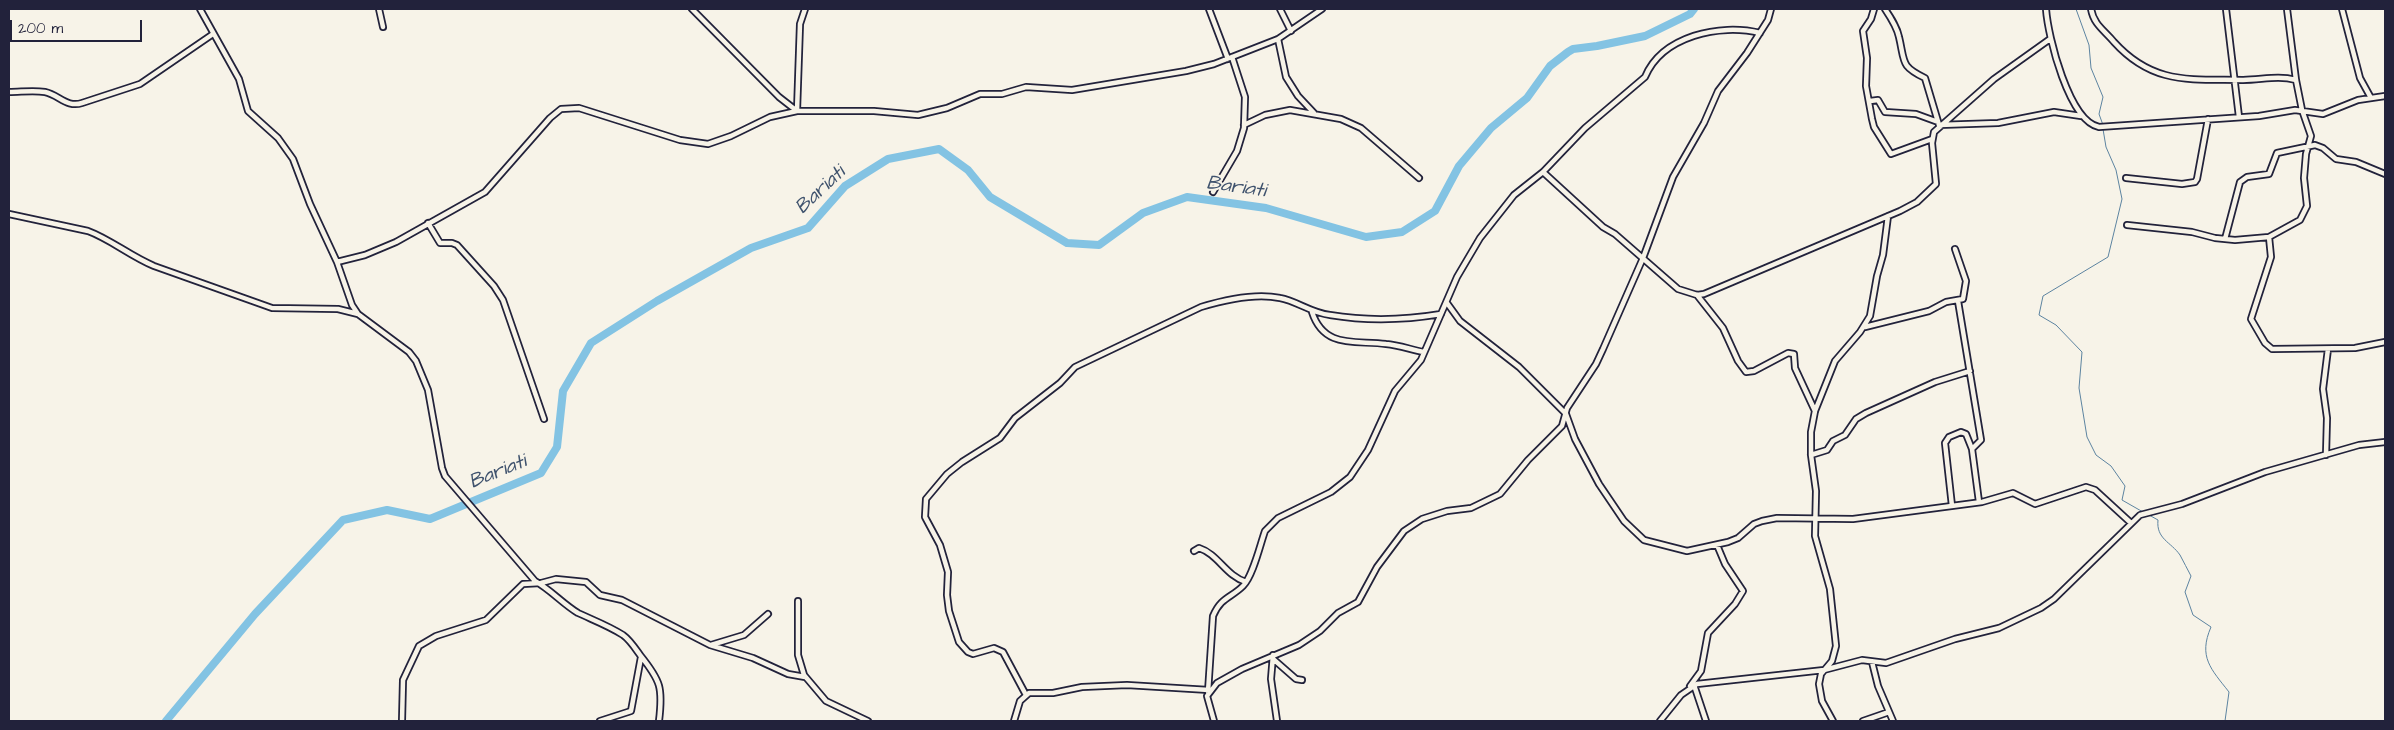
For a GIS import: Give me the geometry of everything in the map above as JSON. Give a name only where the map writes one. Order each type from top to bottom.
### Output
[{"type":"street","points":[[200,9],[243,88],[245,106],[248,111],[278,138],[293,159],[310,204],[358,314]]},
{"type":"street","points":[[379,9],[382,27]]},
{"type":"street","points":[[692,9],[779,97],[797,111]]},
{"type":"street","points":[[797,111],[800,24],[805,9]]},
{"type":"street","points":[[1209,9],[1245,97],[1244,125],[1237,152],[1213,192]]},
{"type":"street","points":[[1280,9],[1291,31]]},
{"type":"street","points":[[336,262],[379,250],[485,192],[550,118],[561,109],[579,108],[680,140],[708,144],[731,136],[770,116],[797,111],[874,111],[918,115],[947,108],[980,94],[1002,94],[1026,87],[1072,90],[1186,71],[1230,58],[1278,39],[1322,9]]},
{"type":"street","points":[[1014,721],[1020,701],[1029,693],[1052,693],[1094,686],[1144,686],[1209,691],[1222,680],[1299,645],[1320,631],[1338,613],[1358,602],[1377,567],[1395,540],[1410,526],[1434,515],[1478,506],[1503,491],[1524,464],[1562,426],[1567,408],[1596,364],[1643,258],[1673,177],[1704,123],[1718,91],[1760,33],[1768,20],[1771,9]]},
{"type":"street","points":[[1874,9],[1871,19],[1863,31],[1867,58],[1866,86],[1874,127],[1891,154],[1932,139]]},
{"type":"street","points":[[1885,9],[1898,32],[1905,63],[1914,74],[1924,78],[1939,123]]},
{"type":"street","points":[[2046,9],[2050,38],[2081,116],[2092,126],[2109,127],[2302,110],[2323,114],[2344,104],[2385,96]]},
{"type":"street","points":[[2091,9],[2097,25],[2133,61],[2152,72],[2172,78],[2234,79],[2278,76],[2296,80]]},
{"type":"street","points":[[2226,9],[2238,117]]},
{"type":"street","points":[[2127,225],[2192,232],[2244,241],[2269,237],[2300,220],[2307,206],[2304,178],[2310,132],[2302,110],[2296,80],[2287,9]]},
{"type":"street","points":[[2342,9],[2360,78],[2371,98]]},
{"type":"street","points":[[1214,721],[1207,699],[1213,616],[1222,600],[1246,582],[1265,531],[1271,524],[1291,511],[1331,492],[1350,477],[1368,450],[1395,391],[1424,352],[1462,269],[1480,238],[1514,196],[1543,172],[1584,128],[1645,77],[1659,54],[1677,44],[1705,34],[1736,28],[1760,33]]},
{"type":"street","points":[[9,92],[47,93],[66,103],[82,103],[140,84],[213,34]]},
{"type":"street","points":[[1697,295],[1888,216],[1917,202],[1934,188],[1935,169],[1932,139],[1939,123],[2050,38]]},
{"type":"street","points":[[1278,39],[1286,77],[1298,96],[1314,113]]},
{"type":"street","points":[[1870,101],[1878,100],[1885,112],[1916,114],[1939,123],[1998,123],[2054,112],[2081,116]]},
{"type":"street","points":[[1244,125],[1278,111],[1290,110],[1341,119],[1361,128],[1419,178]]},
{"type":"street","points":[[2126,178],[2182,184],[2195,182],[2198,179],[2208,119]]},
{"type":"street","points":[[2225,239],[2242,179],[2268,174],[2277,152],[2320,146],[2336,159],[2356,162],[2385,174]]},
{"type":"street","points":[[1543,172],[1603,227],[1643,258],[1678,289],[1697,295],[1723,328],[1738,361],[1746,372],[1754,371],[1788,353],[1794,354],[1795,368],[1815,411]]},
{"type":"street","points":[[9,214],[88,231],[98,235],[137,260],[272,308],[338,309],[358,314],[408,352],[416,361],[429,393],[443,472],[501,543],[538,583],[578,612],[623,635],[652,667],[660,685],[659,721]]},
{"type":"street","points":[[1833,721],[1824,706],[1819,679],[1832,661],[1836,646],[1830,589],[1816,545],[1816,491],[1811,455],[1811,432],[1815,411],[1838,354],[1864,327],[1870,316],[1883,255],[1888,216]]},
{"type":"street","points":[[428,223],[440,243],[457,245],[494,286],[503,300],[544,419]]},
{"type":"street","points":[[2269,237],[2271,257],[2251,321],[2265,343],[2272,349],[2315,347],[2328,349],[2356,348],[2385,342]]},
{"type":"street","points":[[1864,327],[1929,311],[1946,302],[1963,299],[1966,281],[1955,249]]},
{"type":"street","points":[[1026,694],[1003,652],[994,648],[973,654],[968,652],[959,642],[949,611],[947,595],[948,572],[940,545],[925,517],[926,499],[947,474],[1000,438],[1015,418],[1075,368],[1155,328],[1214,303],[1254,298],[1281,298],[1312,312],[1342,317],[1381,318],[1441,314]]},
{"type":"street","points":[[1958,301],[1981,440],[1972,449]]},
{"type":"street","points":[[1447,303],[1460,321],[1519,367],[1566,414],[1591,471],[1624,521],[1638,536],[1657,544],[1687,551],[1717,545],[1738,538],[1754,524],[1777,518],[1853,518],[1980,502],[2013,493],[2035,504],[2086,487],[2095,490],[2131,523]]},
{"type":"street","points":[[1312,312],[1321,330],[1336,339],[1352,342],[1390,344],[1424,352]]},
{"type":"street","points":[[2326,455],[2327,418],[2323,389],[2328,349]]},
{"type":"street","points":[[1811,455],[1827,450],[1833,441],[1845,435],[1856,419],[1866,413],[1935,382],[1970,371]]},
{"type":"street","points":[[1952,506],[1946,442],[1950,437],[1964,432],[1972,449],[1980,502]]},
{"type":"street","points":[[1688,689],[1694,685],[1824,670],[1862,660],[1881,664],[1955,639],[1999,628],[2041,608],[2061,593],[2085,566],[2144,513],[2182,504],[2266,472],[2359,445],[2385,442]]},
{"type":"street","points":[[1660,721],[1701,671],[1708,632],[1735,604],[1743,591],[1725,564],[1717,545]]},
{"type":"street","points":[[1194,551],[1199,548],[1205,550],[1229,574],[1246,582]]},
{"type":"street","points":[[402,721],[403,680],[419,646],[436,636],[486,620],[521,585],[556,579],[581,581],[590,585],[600,595],[622,600],[710,645],[753,658],[788,674],[805,677]]},
{"type":"street","points":[[798,601],[799,661],[805,677],[826,701],[868,721]]},
{"type":"street","points":[[710,645],[744,634],[768,614]]},
{"type":"street","points":[[600,721],[631,711],[642,657]]},
{"type":"street","points":[[1272,657],[1296,679],[1302,680]]},
{"type":"street","points":[[1272,657],[1271,679],[1277,721]]},
{"type":"street","points":[[1872,662],[1878,686],[1894,721]]},
{"type":"street","points":[[1694,685],[1706,721]]},
{"type":"street","points":[[1862,721],[1875,719],[1889,712]]},
{"type":"waterway","name":"Bariati","points":[[166,721],[255,614],[343,520],[387,510],[430,519],[541,473],[557,447],[563,391],[591,343],[657,301],[751,248],[808,228],[845,186],[888,159],[939,149],[968,170],[990,197],[1067,243],[1099,245],[1143,213],[1187,197],[1266,208],[1366,237],[1402,232],[1435,211],[1459,166],[1491,128],[1527,98],[1550,66],[1568,52],[1573,49],[1645,36],[1690,14],[1694,9]]},
{"type":"waterway","points":[[2076,9],[2089,45],[2091,68],[2103,97],[2099,114],[2103,125]]},
{"type":"waterway","points":[[2103,129],[2106,147],[2116,170],[2122,199],[2108,257],[2043,296],[2039,315],[2056,325],[2082,352],[2079,388],[2087,437],[2096,455],[2111,466],[2125,486],[2122,500],[2143,512]]},
{"type":"waterway","points":[[2149,515],[2158,520],[2159,532],[2180,555],[2191,576],[2185,592],[2193,615],[2211,627],[2207,637],[2206,655],[2212,669],[2229,692],[2225,721]]}]
